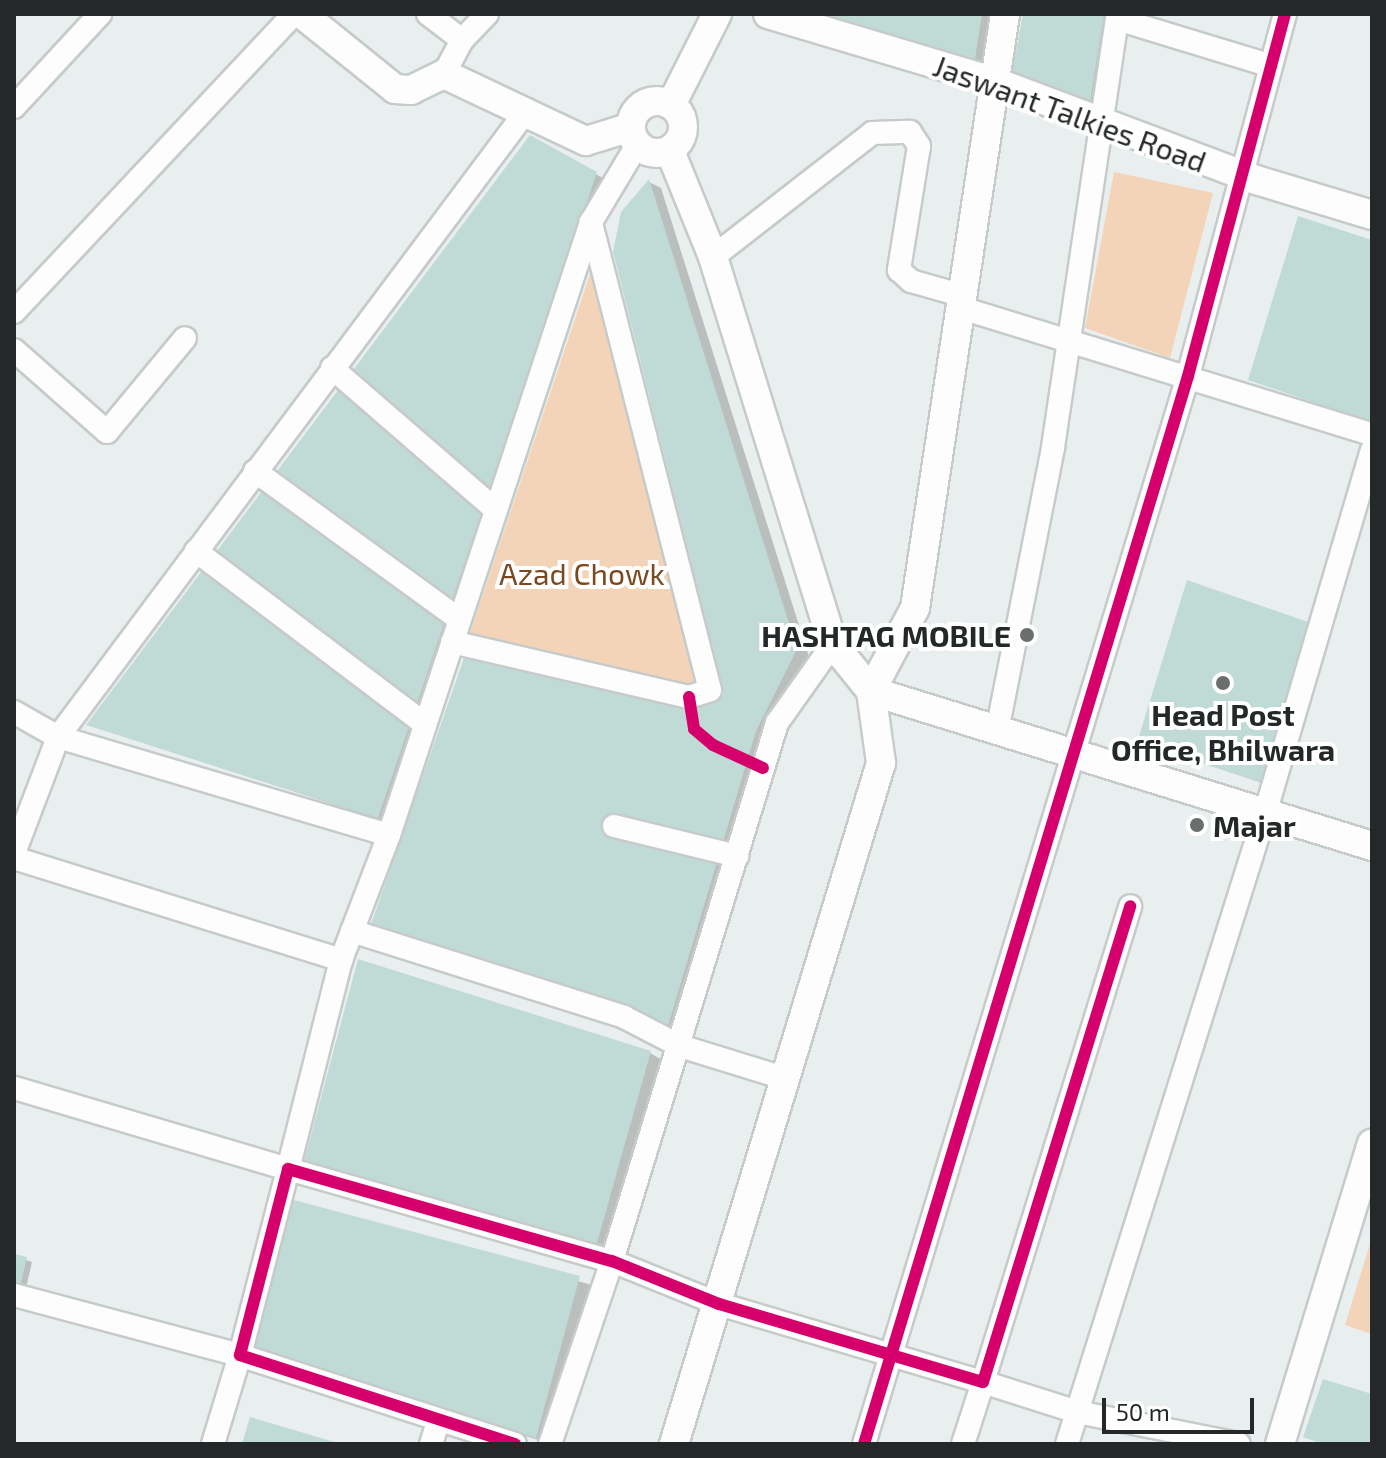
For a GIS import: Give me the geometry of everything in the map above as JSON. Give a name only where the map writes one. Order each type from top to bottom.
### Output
[{"type":"street","points":[[14,107],[100,14]]},
{"type":"street","points":[[14,312],[294,14]]},
{"type":"street","points":[[302,14],[395,89],[411,90],[444,74],[462,40],[487,14]]},
{"type":"street","points":[[428,14],[462,40]]},
{"type":"street","points":[[671,105],[717,14]]},
{"type":"street","name":"Jaswant Talkies Road","points":[[768,14],[993,81],[1102,119],[1241,174],[1372,215]]},
{"type":"street","points":[[871,691],[915,608],[959,301],[1005,14]]},
{"type":"street","points":[[864,1444],[1075,757],[1188,376],[1268,65],[1285,14]]},
{"type":"street","points":[[997,731],[1071,338],[1117,16],[1268,65]]},
{"type":"street","points":[[213,1444],[240,1355],[341,960],[389,835],[591,222],[634,136],[636,112],[648,102],[671,105],[684,124],[681,140],[670,151],[653,154],[634,136],[586,141],[527,110],[444,74]]},
{"type":"street","points":[[341,960],[14,856],[58,737],[527,110]]},
{"type":"street","points":[[713,257],[872,133],[910,132],[919,146],[899,270],[911,281],[959,301],[1372,434]]},
{"type":"street","points":[[670,151],[713,257],[833,644],[871,691],[881,763],[674,1444]]},
{"type":"street","points":[[452,642],[689,697],[710,690],[591,222]]},
{"type":"street","points":[[14,350],[107,432],[185,338]]},
{"type":"street","points":[[332,368],[496,510]]},
{"type":"street","points":[[1067,1444],[1266,810],[1372,450]]},
{"type":"street","points":[[255,471],[460,620]]},
{"type":"street","points":[[196,551],[425,724]]},
{"type":"street","points":[[550,1444],[680,1046],[777,723],[833,644]]},
{"type":"street","points":[[871,691],[1075,757],[1266,810],[1372,846]]},
{"type":"street","points":[[14,712],[58,737],[389,835]]},
{"type":"street","points":[[614,826],[737,856]]},
{"type":"street","points":[[963,1444],[1130,906]]},
{"type":"street","points":[[352,931],[624,1017],[680,1046],[787,1079]]},
{"type":"street","points":[[14,1088],[612,1261],[719,1304],[891,1353],[1077,1412],[1239,1444]]},
{"type":"street","points":[[1284,1443],[1372,1144]]},
{"type":"street","points":[[14,1295],[240,1355],[515,1444]]},
{"type":"street","points":[[431,1444],[439,1420]]},
{"type":"green space","points":[[1114,172],[1213,193],[1170,358],[1085,328]]},
{"type":"green space","name":"Azad Chowk","points":[[591,271],[702,687],[468,639]]},
{"type":"green space","points":[[1372,1237],[1372,1334],[1345,1325]]},
{"type":"building","points":[[805,14],[982,14],[973,72]]},
{"type":"building","points":[[1023,14],[1104,14],[1089,108],[1010,83]]},
{"type":"building","points":[[530,135],[597,172],[378,818],[86,725]]},
{"type":"building","points":[[649,179],[797,649],[756,731],[668,1026],[371,924],[465,655],[684,708],[724,694],[613,252],[621,212]]},
{"type":"building","points":[[1298,216],[1372,240],[1372,422],[1248,380]]},
{"type":"building","name":"Head Post Office, Bhilwara","points":[[1187,580],[1308,622],[1261,782],[1137,743]]},
{"type":"building","points":[[358,959],[651,1051],[595,1250],[303,1165]]},
{"type":"building","points":[[290,1199],[580,1276],[536,1438],[249,1347]]},
{"type":"building","points":[[14,1254],[27,1257],[19,1291],[14,1289]]},
{"type":"building","points":[[1323,1379],[1372,1394],[1372,1444],[1323,1444],[1303,1437]]},
{"type":"building","points":[[250,1417],[338,1443],[338,1444],[242,1444]]},
{"type":"cycle path","points":[[864,1444],[1188,376],[1285,14]]},
{"type":"cycle path","points":[[689,697],[694,729],[713,745],[763,768]]},
{"type":"cycle path","points":[[515,1444],[240,1355],[288,1169],[612,1261],[719,1304],[983,1382],[1130,906]]},
{"type":"place","name":"HASHTAG MOBILE","points":[[1027,635]]},
{"type":"place","name":"Head Post Office, Bhilwara","points":[[1223,683]]},
{"type":"place","name":"Majar","points":[[1197,825]]}]
